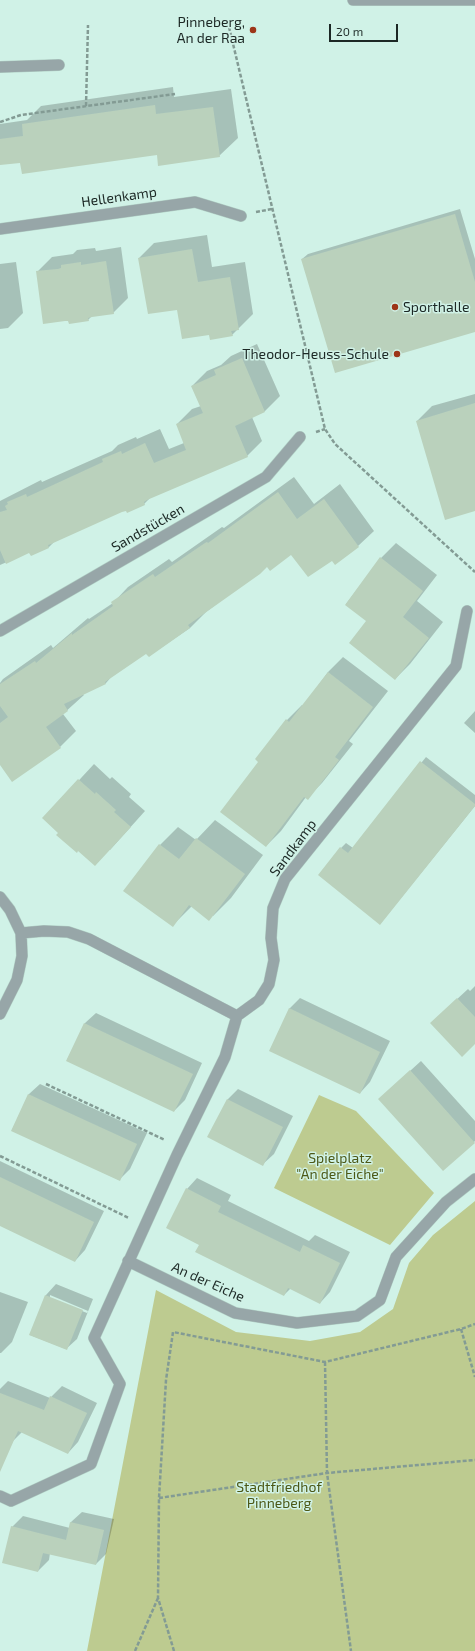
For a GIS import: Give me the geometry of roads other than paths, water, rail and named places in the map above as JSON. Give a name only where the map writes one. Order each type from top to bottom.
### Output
[{"type":"street","points":[[353,0],[475,0]]},
{"type":"street","points":[[0,67],[59,65]]},
{"type":"street","name":"Hellenkamp","points":[[0,229],[195,202],[241,216]]},
{"type":"street","name":"Sandstücken","points":[[0,631],[266,477],[300,437]]},
{"type":"street","name":"Sandkamp","points":[[237,1016],[259,1000],[269,984],[274,960],[271,938],[273,908],[285,879],[456,666],[467,611]]},
{"type":"street","points":[[0,897],[10,910],[21,933],[22,956],[17,980],[0,1014]]},
{"type":"street","points":[[0,1496],[11,1501],[90,1464],[120,1384],[94,1338],[144,1226],[225,1057],[237,1016],[89,939],[68,932],[44,931],[21,933]]},
{"type":"street","name":"An der Eiche","points":[[128,1261],[235,1313],[297,1323],[357,1316],[380,1300],[396,1257],[446,1202],[475,1179]]},
{"type":"place","name":"Pinneberg, An der Raa","points":[[253,30]]},
{"type":"place","name":"Sporthalle","points":[[395,307]]},
{"type":"place","name":"Theodor-Heuss-Schule","points":[[397,354]]},
{"type":"park label","name":"Spielplatz \"An der Eiche\"","points":[[340,1166]]},
{"type":"park label","name":"Stadtfriedhof Pinneberg","points":[[279,1496]]}]
